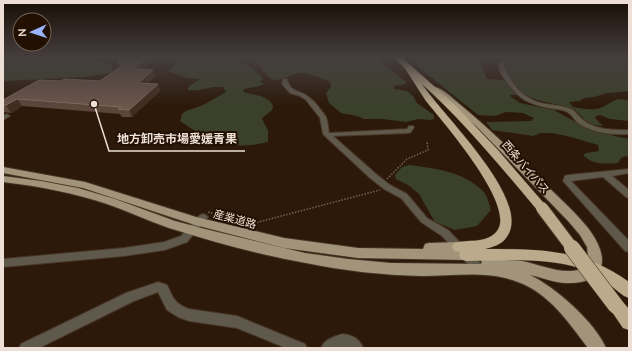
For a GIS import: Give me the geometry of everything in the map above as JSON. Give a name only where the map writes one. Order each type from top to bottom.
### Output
[{"type":"highway","points":[[412,73],[428,98],[480,163],[503,204],[507,222],[505,230],[470,259]]},
{"type":"highway","name":"西条バイパス","points":[[416,73],[431,86],[493,151],[542,208],[629,323]]},
{"type":"highway","points":[[470,259],[546,256],[573,261],[595,268],[629,291]]},
{"type":"main road","points":[[431,86],[463,110],[575,222],[593,247],[596,255],[595,268]]},
{"type":"main road","name":"産業道路","points":[[3,170],[85,185],[198,223],[268,250],[307,258],[397,269],[470,259]]},
{"type":"main road","name":"産業道路","points":[[3,179],[41,183],[264,240],[322,249],[470,259]]},
{"type":"main road","points":[[470,259],[501,272],[525,278],[538,285],[564,306],[598,348]]},
{"type":"street","points":[[503,73],[516,92],[524,99],[572,112],[579,121],[592,127],[615,132],[629,132]]},
{"type":"street","points":[[285,80],[285,84],[292,92],[302,95],[308,99],[323,118],[326,134],[328,136],[385,186],[404,196],[424,220],[445,233],[470,259]]},
{"type":"street","points":[[328,136],[332,134],[409,131],[411,127]]},
{"type":"street","points":[[629,171],[568,178],[567,181],[629,248]]},
{"type":"street","points":[[604,173],[629,195]]},
{"type":"street","points":[[3,263],[124,252],[165,246],[184,239],[198,223]]},
{"type":"street","points":[[26,348],[119,302],[158,287],[163,289],[171,306],[178,312],[237,322],[301,348]]},
{"type":"street","points":[[327,348],[338,341],[345,340],[353,343],[357,348]]},
{"type":"path","points":[[198,223],[207,212],[251,224],[378,191],[385,186],[387,177],[400,164],[414,155],[428,150],[427,141]]},
{"type":"green space","points":[[3,73],[108,73],[85,77],[3,81]]},
{"type":"green space","points":[[174,73],[258,73],[263,78],[260,82],[263,83],[263,85],[244,89],[243,92],[264,98],[271,102],[273,106],[272,110],[262,118],[268,131],[268,142],[255,145],[232,145],[221,143],[201,134],[180,121],[182,114],[186,111],[203,105],[226,92],[223,87],[188,90],[188,87],[200,79],[187,78]]},
{"type":"green space","points":[[298,73],[278,80],[271,79],[266,74]]},
{"type":"green space","points":[[306,73],[395,73],[406,82],[406,84],[394,86],[394,89],[407,91],[413,96],[417,103],[434,115],[434,119],[418,119],[406,122],[383,119],[364,119],[341,113],[329,103],[326,93],[331,87],[330,82]]},
{"type":"green space","points":[[426,73],[485,73],[487,79],[512,81],[507,73],[629,73],[629,91],[607,93],[585,98],[579,101],[569,102],[573,107],[594,109],[601,108],[619,99],[629,101],[629,121],[610,119],[600,115],[596,116],[595,118],[603,126],[594,125],[586,121],[574,109],[537,100],[525,95],[510,95],[520,103],[554,110],[583,126],[629,139],[629,157],[626,156],[621,158],[618,163],[609,164],[591,161],[583,155],[586,153],[599,151],[598,145],[552,133],[541,133],[533,136],[492,130],[486,122],[531,121],[534,118],[523,113],[506,112],[495,116],[478,115]]},
{"type":"green space","points":[[409,165],[439,169],[466,179],[484,192],[491,210],[477,226],[455,230],[435,222],[419,194],[408,185],[396,179],[395,175],[402,167]]},
{"type":"building","points":[[111,73],[149,73],[138,83],[158,84],[129,110],[118,109],[121,107],[17,99],[3,105],[3,100],[39,80],[61,81],[64,79],[100,81]]},
{"type":"place","name":"地方卸売市場愛媛青果","points":[[94,104]]}]
